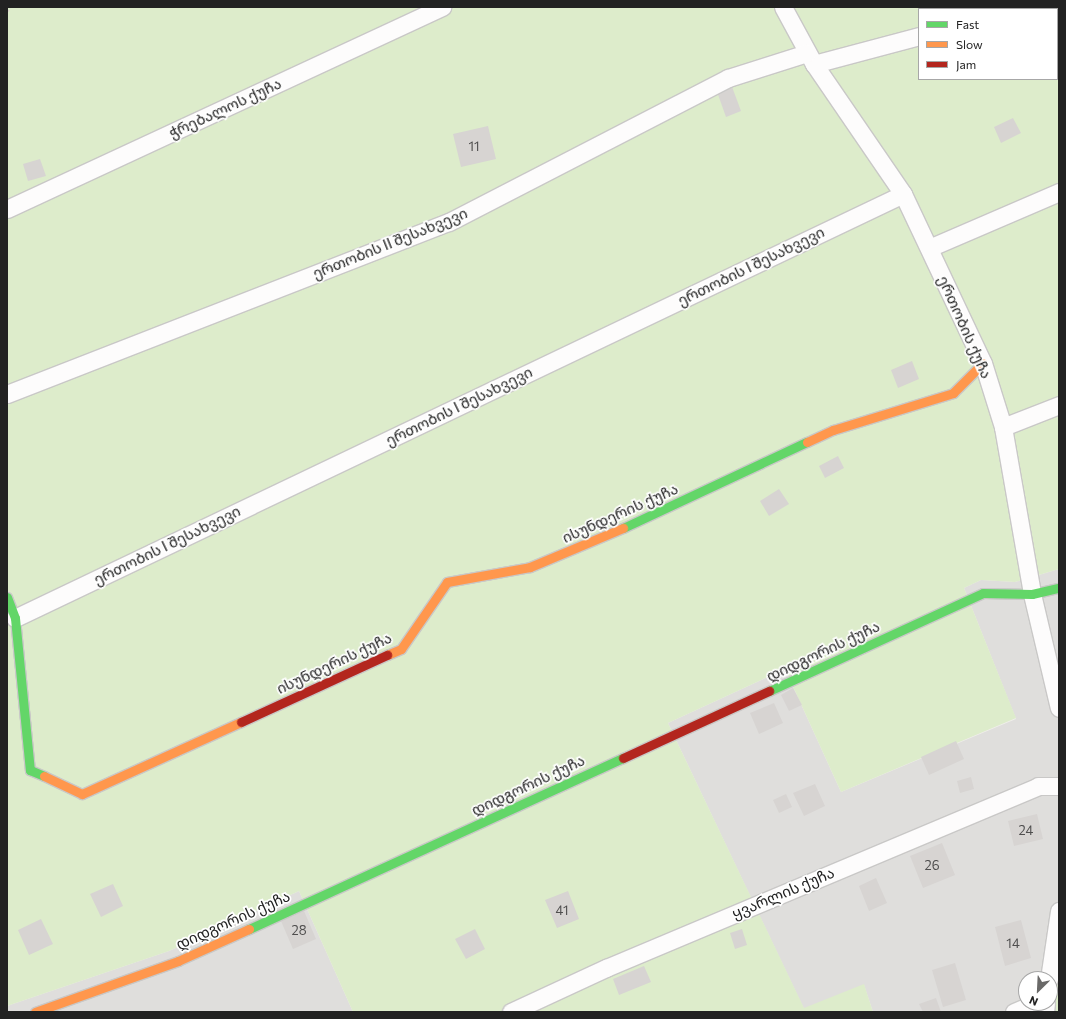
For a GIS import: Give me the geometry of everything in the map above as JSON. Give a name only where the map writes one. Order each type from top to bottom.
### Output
[{"type":"street","name":"ჭრებალოს ქუჩა","points":[[7,209],[442,7]]},
{"type":"street","name":"ერთობის ქუჩა","points":[[783,7],[810,59],[903,194],[983,362],[1003,427],[1032,594],[1059,708]]},
{"type":"street","name":"ერთობის II შესახვევი","points":[[7,394],[449,222],[728,78],[918,36]]},
{"type":"street","points":[[929,248],[1059,192]]},
{"type":"street","name":"ერთობის I შესახვევი","points":[[15,618],[903,194]]},
{"type":"street","name":"ისუნდერის ქუჩა","points":[[7,597],[15,618],[30,770],[82,794],[401,649],[447,582],[530,567],[635,523],[833,430],[953,393],[983,362]]},
{"type":"street","points":[[1003,427],[1059,405]]},
{"type":"street","name":"დიდგორის ქუჩა","points":[[35,1012],[178,961],[983,593],[1032,594],[1059,588]]},
{"type":"street","name":"ყვარლის ქუჩა","points":[[511,1012],[606,968],[1038,786],[1059,786]]},
{"type":"street","points":[[1050,971],[1059,911]]},
{"type":"path","points":[[7,11],[9,7]]},
{"type":"shaded area","points":[[1059,569],[1059,929],[1054,971],[1018,971],[1018,1011],[1048,1012],[873,1012],[864,985],[804,1009],[668,723],[785,669],[841,792],[1016,719],[964,588],[981,580],[1015,582]]},
{"type":"shaded area","points":[[299,891],[353,1012],[7,1012],[7,1006],[169,951]]},
{"type":"green space","points":[[7,7],[1059,7],[1059,569],[1015,582],[981,580],[964,588],[1016,718],[841,792],[785,669],[668,723],[804,1008],[864,984],[873,1012],[353,1012],[299,891],[169,951],[7,1006]]},
{"type":"green space","points":[[1059,929],[1059,1012],[1048,1012],[1058,1011],[1058,971],[1054,971]]},
{"type":"building","points":[[731,84],[741,111],[726,117],[716,89]]},
{"type":"building","points":[[1013,118],[1021,133],[1001,143],[994,127]]},
{"type":"building","points":[[488,126],[496,159],[461,167],[453,134]]},
{"type":"building","points":[[40,159],[46,176],[28,181],[23,164]]},
{"type":"building","points":[[912,361],[919,379],[898,388],[891,370]]},
{"type":"building","points":[[838,456],[844,468],[825,478],[819,466]]},
{"type":"building","points":[[779,489],[789,504],[769,516],[760,501]]},
{"type":"building","points":[[793,688],[802,705],[789,711],[781,695]]},
{"type":"building","points":[[774,703],[783,723],[759,734],[750,713]]},
{"type":"building","points":[[956,741],[964,759],[929,775],[921,757]]},
{"type":"building","points":[[971,777],[974,789],[960,793],[957,781]]},
{"type":"building","points":[[815,784],[825,806],[804,816],[793,793]]},
{"type":"building","points":[[786,794],[792,807],[779,813],[773,800]]},
{"type":"building","points":[[1037,814],[1043,839],[1014,846],[1008,821]]},
{"type":"building","points":[[942,843],[955,875],[923,888],[910,856]]},
{"type":"building","points":[[876,878],[887,903],[869,911],[859,886]]},
{"type":"building","points":[[113,884],[123,906],[101,917],[90,894]]},
{"type":"building","points":[[568,891],[579,919],[557,928],[545,900]]},
{"type":"building","points":[[304,911],[316,939],[293,949],[281,921]]},
{"type":"building","points":[[41,919],[53,944],[29,955],[18,930]]},
{"type":"building","points":[[1021,920],[1031,958],[1005,966],[995,927]]},
{"type":"building","points":[[475,929],[485,949],[466,959],[455,939]]},
{"type":"building","points":[[742,929],[747,945],[735,949],[730,933]]},
{"type":"building","points":[[955,963],[966,1000],[943,1007],[932,970]]},
{"type":"building","points":[[644,966],[651,982],[619,995],[613,979]]},
{"type":"building","points":[[936,998],[941,1012],[923,1012],[919,1004]]},
{"type":"traffic: fast","points":[[623,528],[807,442]]},
{"type":"traffic: fast","points":[[769,691],[983,593],[1032,594],[1059,588]]},
{"type":"traffic: fast","points":[[7,597],[15,618],[30,770],[44,776]]},
{"type":"traffic: fast","points":[[249,929],[623,758]]},
{"type":"traffic: slow","points":[[807,442],[833,430],[953,393],[983,363]]},
{"type":"traffic: slow","points":[[387,655],[401,649],[447,582],[530,567],[623,528]]},
{"type":"traffic: slow","points":[[44,776],[82,794],[241,722]]},
{"type":"traffic: slow","points":[[35,1012],[178,961],[249,929]]},
{"type":"traffic: jam","points":[[241,722],[387,655]]},
{"type":"traffic: jam","points":[[623,758],[769,691]]}]
